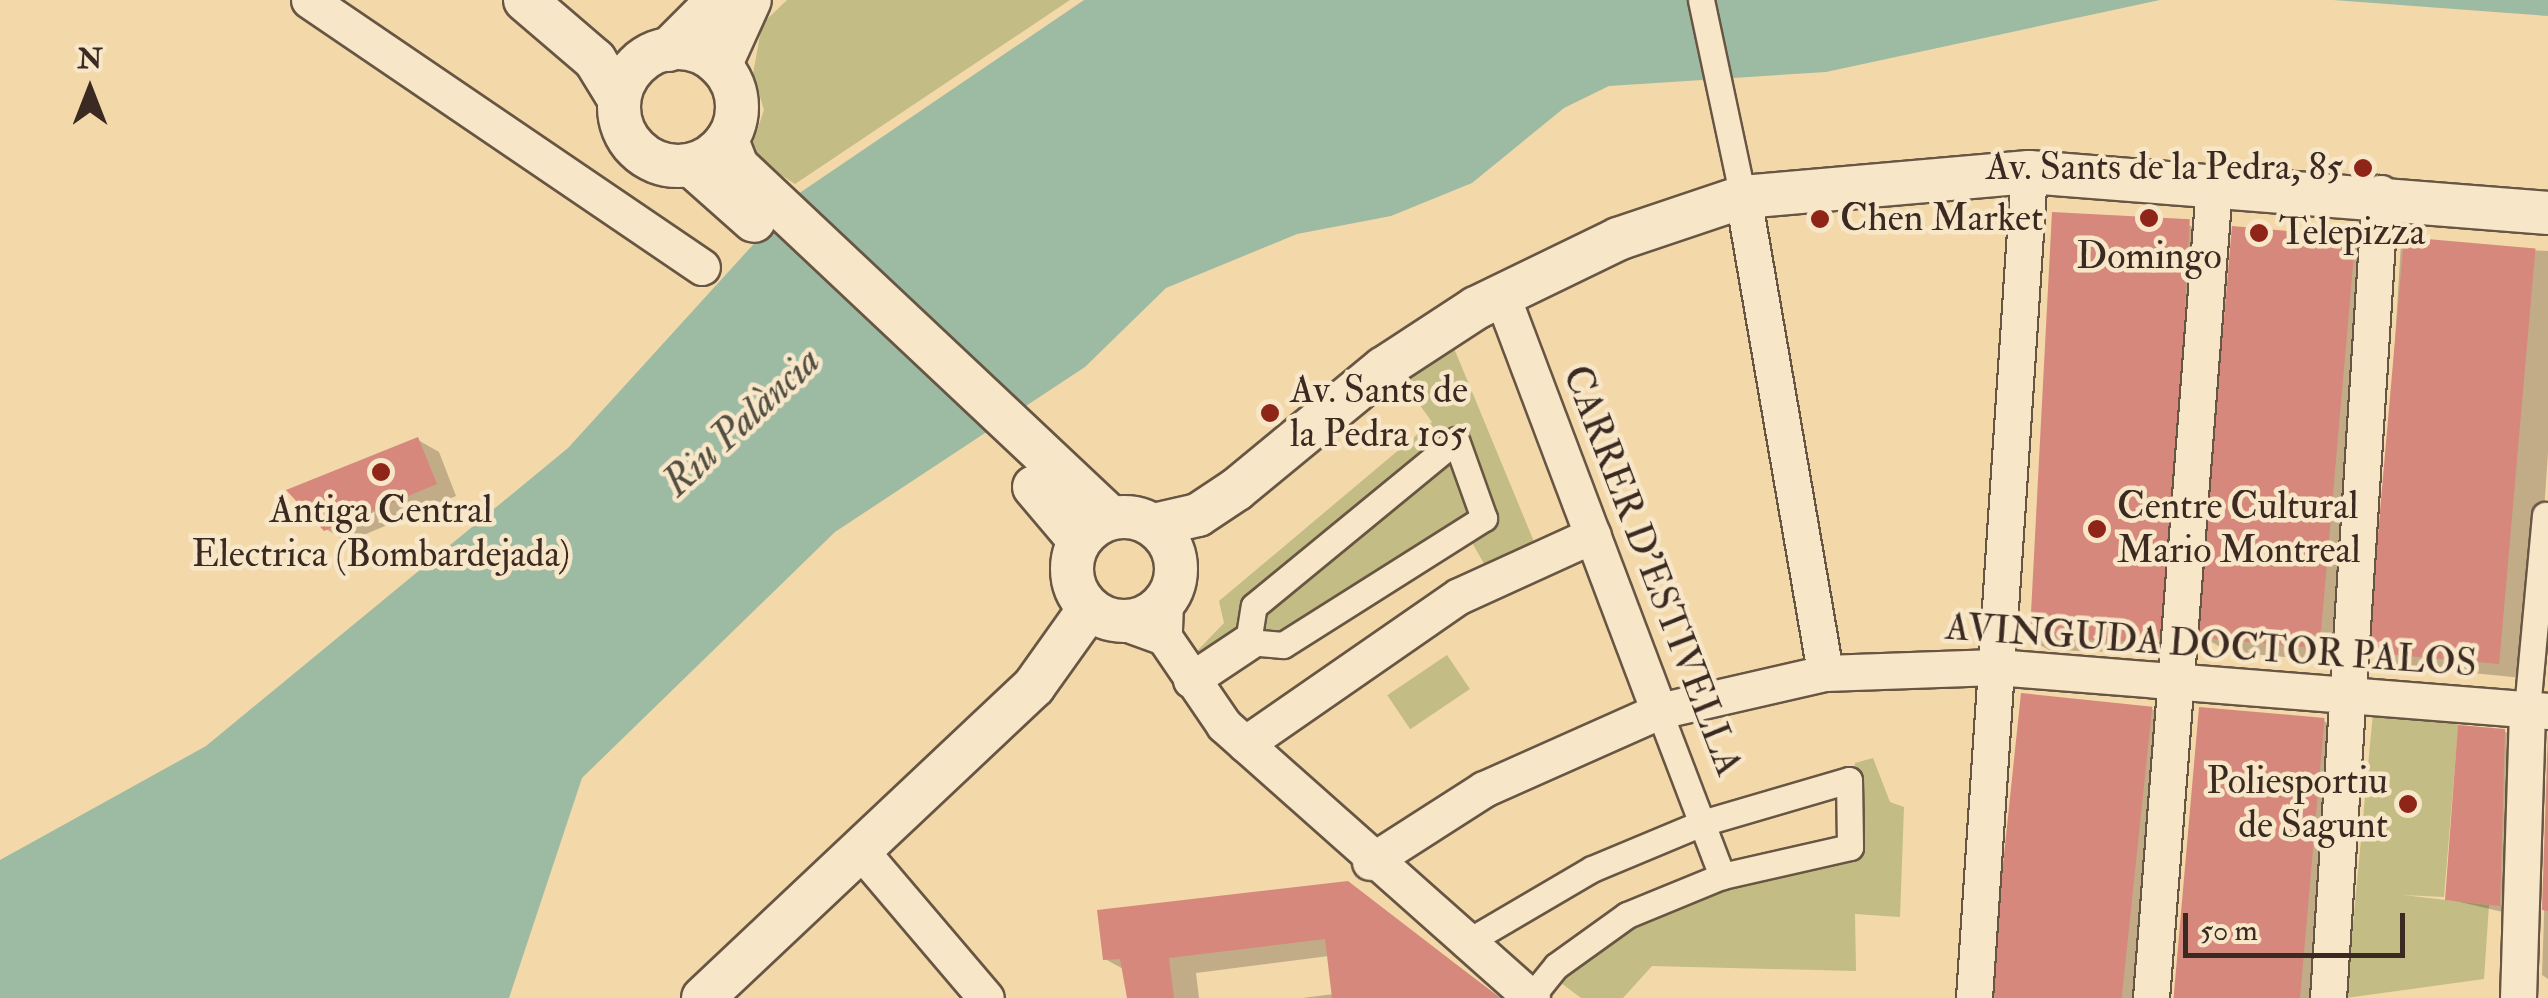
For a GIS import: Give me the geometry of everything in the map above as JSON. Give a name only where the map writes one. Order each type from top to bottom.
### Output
[{"type":"street","points":[[309,0],[702,267]]},
{"type":"street","points":[[525,0],[595,60],[642,71],[720,66]]},
{"type":"street","points":[[718,0],[642,71],[637,151],[662,165],[690,166],[727,140]]},
{"type":"street","points":[[720,66],[750,0]]},
{"type":"street","points":[[1702,0],[1743,197],[1824,674]]},
{"type":"street","points":[[720,66],[736,94],[727,140],[737,166],[1095,529]]},
{"type":"street","points":[[690,166],[1064,516],[1095,529],[1154,525],[1198,515],[1384,368],[1502,296],[1618,239],[1743,197],[2028,172],[2380,194],[2548,214]]},
{"type":"street","points":[[1974,998],[2028,172]]},
{"type":"street","points":[[2151,998],[2214,186]]},
{"type":"street","points":[[2328,998],[2351,695],[2380,194]]},
{"type":"street","name":"CARRER D'ESTIVELLA","points":[[1502,296],[1722,876]]},
{"type":"street","points":[[1190,680],[1248,642],[1284,645],[1484,518],[1456,440],[1254,606],[1248,642]]},
{"type":"street","points":[[1169,602],[1198,515]]},
{"type":"street","points":[[2518,998],[2538,710],[2545,515]]},
{"type":"street","points":[[1154,525],[1190,680],[1244,744],[1370,862],[1464,944],[1531,998],[1556,966],[1626,915],[1722,876],[1850,847],[1849,780],[1702,823],[1592,868],[1464,944]]},
{"type":"street","points":[[1095,529],[1072,576],[1104,615]]},
{"type":"street","points":[[1244,744],[1459,596],[1593,536]]},
{"type":"street","points":[[719,993],[860,850],[1104,615],[1169,602]]},
{"type":"street","name":"AVINGUDA DOCTOR PALOS","points":[[1370,862],[1484,789],[1659,711],[1824,674],[1996,667],[2538,710]]},
{"type":"street","points":[[860,850],[986,998]]},
{"type":"shaded area","points":[[787,0],[1070,0],[795,184],[749,154],[764,110],[753,74],[762,24]]},
{"type":"shaded area","points":[[1451,341],[1535,544],[1487,569],[1465,530],[1225,677],[1197,651],[1224,623],[1219,601],[1432,422],[1398,375]]},
{"type":"shaded area","points":[[1447,655],[1470,689],[1410,729],[1387,695]]},
{"type":"shaded area","points":[[2373,713],[2459,717],[2444,897],[2403,895],[2489,905],[2484,979],[2346,998]]},
{"type":"shaded area","points":[[1873,758],[1890,802],[1904,807],[1900,917],[1855,914],[1856,971],[1652,966],[1623,998],[1581,998],[1549,974],[1627,915],[1850,847],[1855,763]]},
{"type":"water","name":"Riu Palància","points":[[1084,0],[2160,0],[1826,72],[1609,86],[1564,108],[1472,183],[1391,216],[1297,234],[1166,288],[1085,367],[835,532],[582,778],[509,998],[0,998],[0,860],[206,746],[568,448],[801,192]]},
{"type":"water","points":[[2333,0],[2548,0],[2548,16]]},
{"type":"building","points":[[2052,212],[2190,219],[2168,644],[2030,636]]},
{"type":"building","points":[[2232,226],[2356,237],[2320,648],[2196,637]]},
{"type":"building","points":[[2404,237],[2535,249],[2499,664],[2368,652]]},
{"type":"building","name":"Antiga Central Electrica (Bombardejada)","points":[[418,437],[437,484],[324,531],[286,490]]},
{"type":"building","points":[[2021,693],[2152,707],[2122,998],[1989,997]]},
{"type":"building","points":[[2199,707],[2325,718],[2300,998],[2174,998]]},
{"type":"building","points":[[2458,725],[2505,729],[2500,906],[2445,900]]},
{"type":"building","points":[[2548,732],[2548,911],[2542,910]]},
{"type":"building","points":[[1348,881],[1500,998],[1332,998],[1325,939],[1169,958],[1174,998],[1127,998],[1120,959],[1103,960],[1097,910]]},
{"type":"place","name":"Av. Sants de la Pedra, 85","points":[[2363,168]]},
{"type":"place","name":"Domingo","points":[[2149,218]]},
{"type":"place","name":"Chen Market","points":[[1820,219]]},
{"type":"place","name":"Telepizza","points":[[2259,233]]},
{"type":"place","name":"Av. Sants de la Pedra 105","points":[[1270,413]]},
{"type":"place","name":"Antiga Central Electrica (Bombardejada)","points":[[381,472]]},
{"type":"place","name":"Centre Cultural Mario Montreal","points":[[2097,529]]},
{"type":"place","name":"Poliesportiu de Sagunt","points":[[2408,804]]}]
